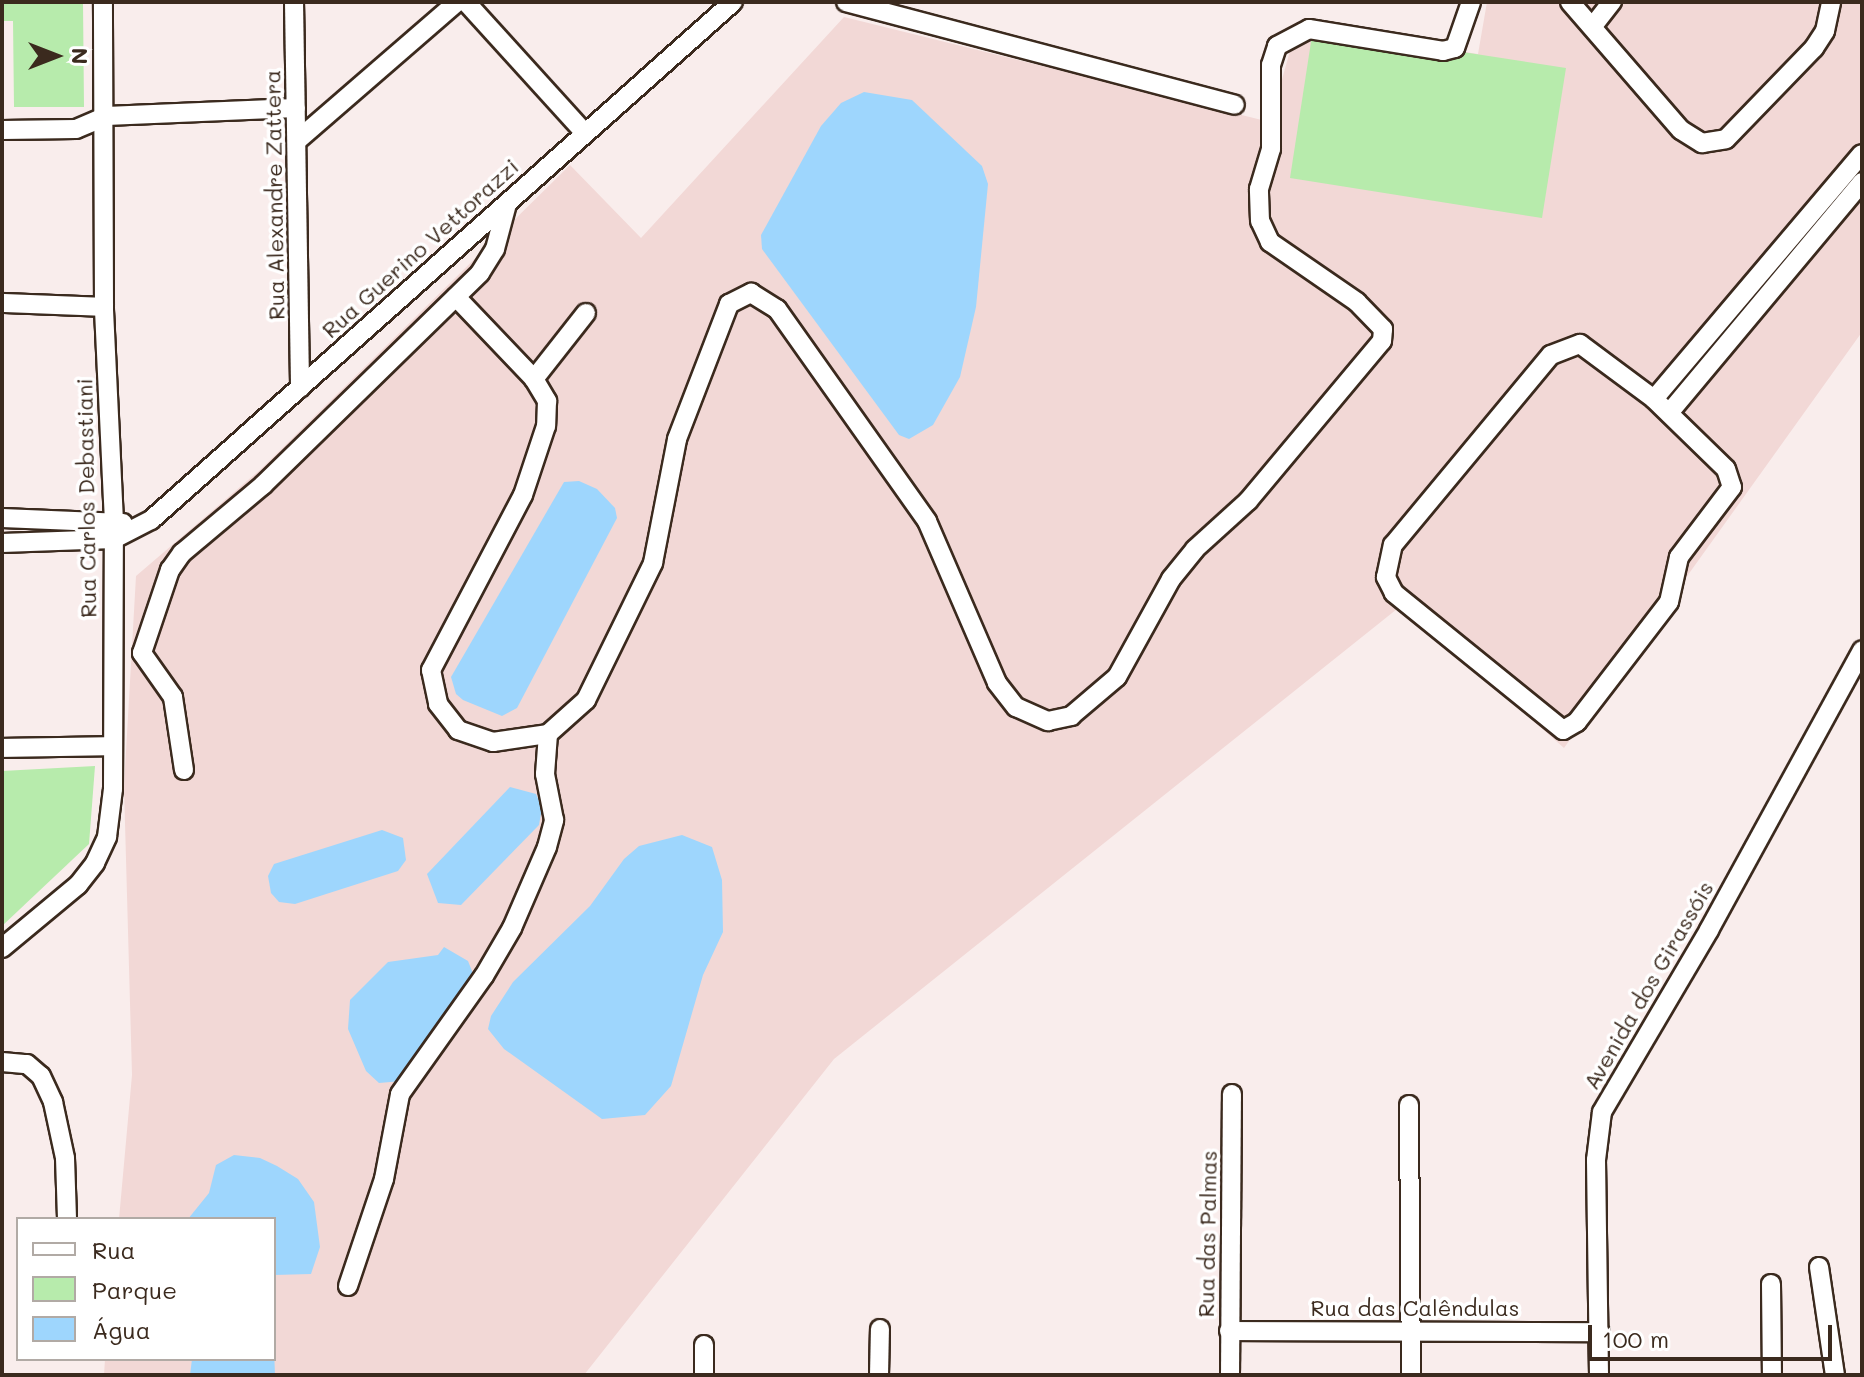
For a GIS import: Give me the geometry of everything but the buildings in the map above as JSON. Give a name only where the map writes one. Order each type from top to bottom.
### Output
[{"type":"street","name":"Rua Carlos Debastiani","points":[[2,948],[78,885],[95,863],[107,837],[112,746],[114,531],[104,307],[106,116],[103,2]]},
{"type":"street","name":"Rua Alexandre Zattera","points":[[294,2],[299,139],[300,388]]},
{"type":"street","points":[[299,139],[457,2]]},
{"type":"street","points":[[466,2],[584,132]]},
{"type":"street","name":"Rua Guerino Vettorazzi","points":[[114,531],[151,520],[733,2]]},
{"type":"street","points":[[846,2],[1235,105]]},
{"type":"street","points":[[456,297],[534,379],[547,401],[537,458],[431,670],[438,704],[458,730],[493,742],[548,734],[586,700],[639,595],[661,533],[666,483],[677,439],[729,304],[744,294],[760,296],[777,309],[927,521],[997,683],[1016,707],[1048,721],[1071,716],[1100,695],[1117,677],[1171,579],[1195,549],[1248,501],[1382,341],[1383,329],[1357,302],[1270,242],[1260,221],[1259,189],[1271,149],[1271,65],[1277,46],[1309,29],[1443,51],[1455,48],[1471,2]]},
{"type":"street","points":[[1570,2],[1690,139],[1714,143],[1726,139],[1814,48],[1825,31],[1831,2]]},
{"type":"street","points":[[1593,26],[1612,2]]},
{"type":"street","points":[[2,130],[76,129],[106,116],[296,108]]},
{"type":"street","points":[[1669,413],[1830,205],[1862,154]]},
{"type":"street","points":[[1654,399],[1830,205],[1862,182]]},
{"type":"street","points":[[184,770],[176,706],[142,653],[170,570],[182,553],[263,485],[456,297],[495,249],[507,204]]},
{"type":"street","points":[[2,303],[104,307]]},
{"type":"street","points":[[534,379],[586,313]]},
{"type":"street","points":[[1562,347],[1591,348],[1669,413],[1726,469],[1732,487],[1679,557],[1669,602],[1577,722],[1556,729],[1394,593],[1386,577],[1389,554],[1562,347]]},
{"type":"street","points":[[2,518],[114,531]]},
{"type":"street","points":[[2,543],[114,531]]},
{"type":"street","name":"Avenida dos Girassóis","points":[[1599,1375],[1596,1160],[1602,1112],[1709,930],[1862,650]]},
{"type":"street","points":[[348,1286],[384,1179],[400,1094],[491,964],[547,847],[554,820],[545,774],[548,734]]},
{"type":"street","points":[[2,748],[112,746]]},
{"type":"street","points":[[2,1062],[27,1064],[41,1076],[53,1102],[65,1158],[67,1217]]},
{"type":"street","name":"Rua das Palmas","points":[[1230,1375],[1232,1094]]},
{"type":"street","points":[[1409,1105],[1411,1375]]},
{"type":"street","points":[[1819,1267],[1835,1375]]},
{"type":"street","points":[[1771,1284],[1772,1375]]},
{"type":"street","points":[[879,1375],[880,1329]]},
{"type":"street","name":"Rua das Calêndulas","points":[[1229,1331],[1600,1332]]},
{"type":"street","points":[[704,1345],[704,1375]]},
{"type":"shaded area","points":[[1487,2],[1862,2],[1862,332],[1564,748],[1402,605],[834,1059],[584,1375],[104,1375],[105,1361],[276,1361],[276,1217],[119,1217],[132,1075],[124,787],[136,576],[261,469],[570,165],[641,238],[844,17],[1270,122],[1297,26],[1478,54]]},
{"type":"green space","points":[[2,2],[83,2],[84,107],[14,107],[13,21],[2,21]]},
{"type":"green space","points":[[1313,29],[1566,68],[1542,218],[1290,178]]},
{"type":"green space","points":[[95,766],[89,844],[2,926],[2,771]]},
{"type":"water","points":[[864,92],[912,100],[982,166],[988,184],[976,307],[960,377],[933,425],[909,439],[899,435],[762,249],[761,235],[821,126],[841,103]]},
{"type":"water","points":[[579,481],[597,489],[615,508],[617,518],[517,708],[502,716],[463,700],[456,694],[451,677],[564,482]]},
{"type":"water","points":[[510,787],[536,794],[542,808],[539,825],[461,905],[438,903],[427,874]]},
{"type":"water","points":[[382,830],[403,838],[406,860],[398,871],[295,904],[279,902],[271,893],[268,876],[274,864]]},
{"type":"water","points":[[682,835],[712,847],[722,880],[723,932],[703,975],[671,1086],[645,1115],[602,1119],[504,1049],[488,1029],[491,1016],[513,982],[590,906],[624,859],[639,846]]},
{"type":"water","points":[[444,947],[468,961],[474,976],[402,1081],[379,1083],[366,1071],[348,1029],[350,1000],[388,962],[438,955]]},
{"type":"water","points":[[234,1155],[260,1158],[298,1179],[314,1202],[320,1247],[311,1274],[276,1275],[276,1217],[190,1217],[209,1193],[216,1165]]},
{"type":"water","points":[[192,1361],[274,1361],[275,1375],[190,1375]]}]
